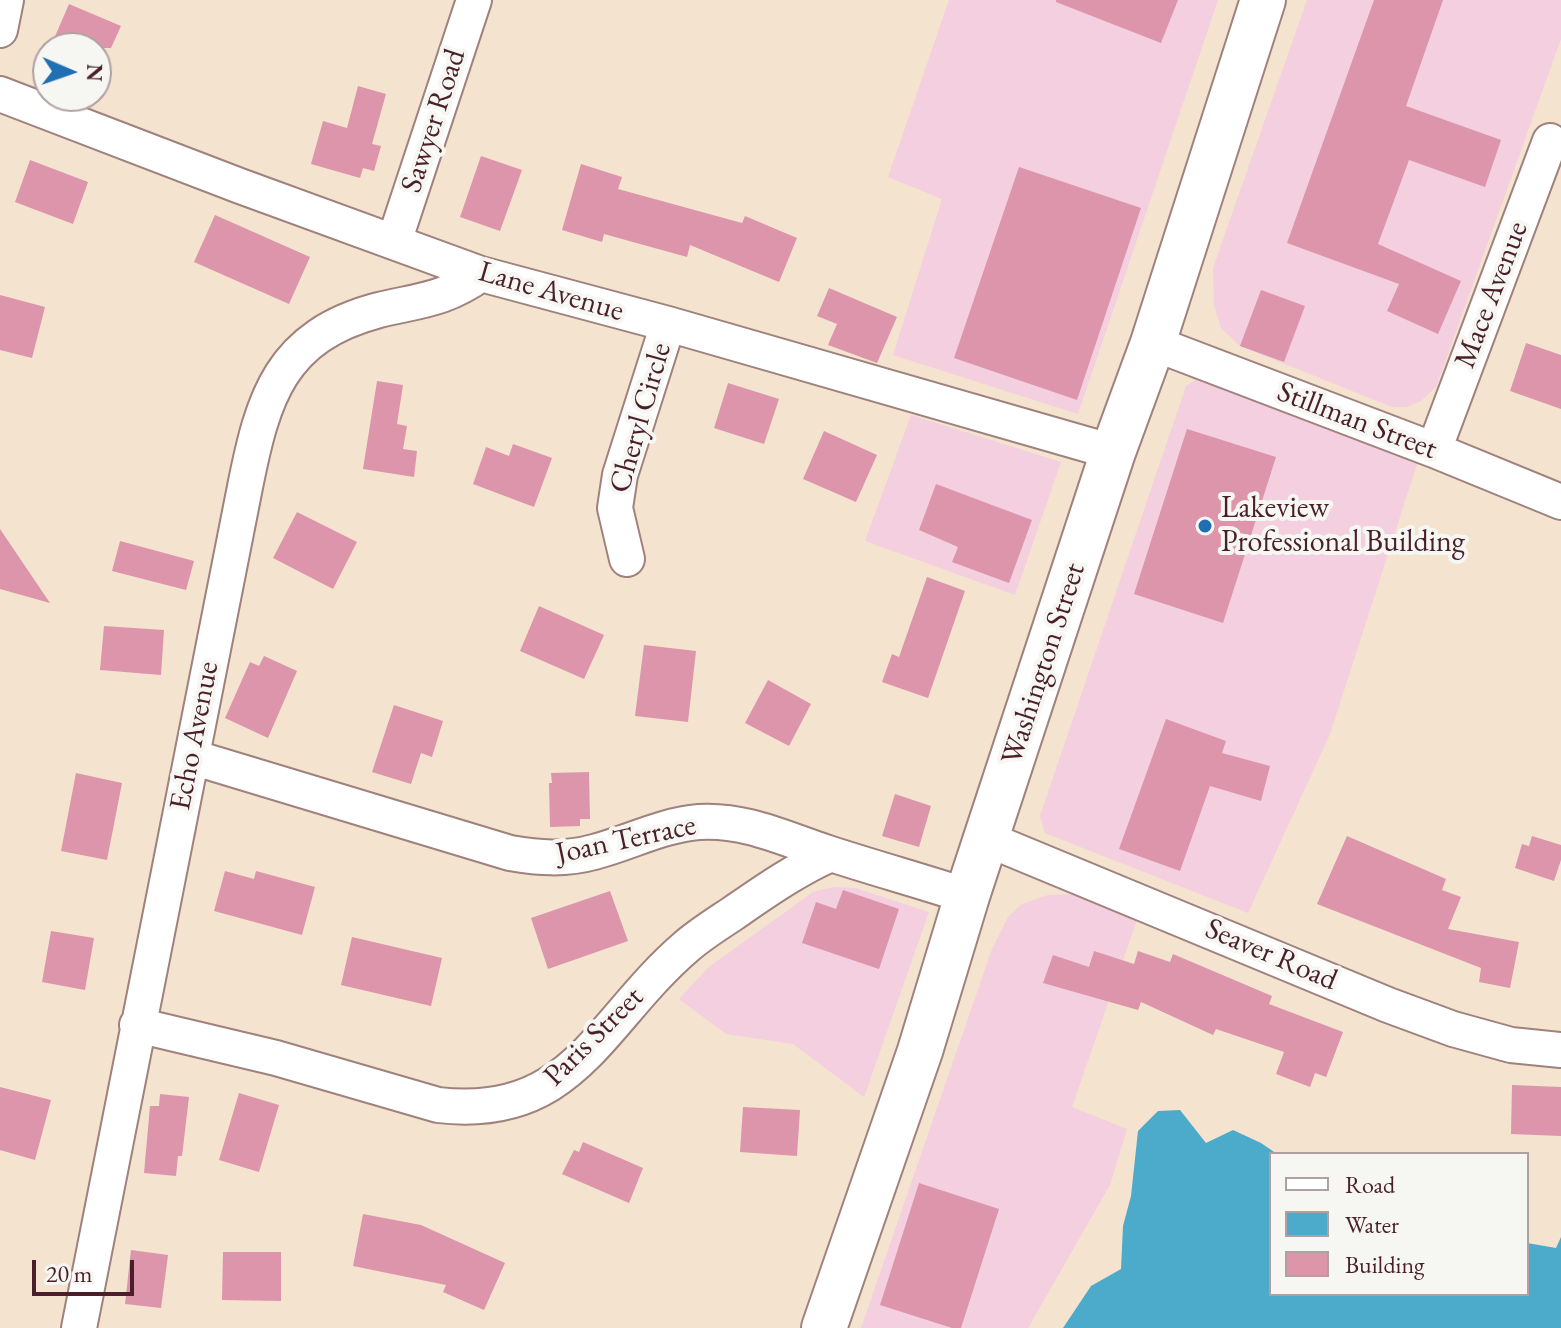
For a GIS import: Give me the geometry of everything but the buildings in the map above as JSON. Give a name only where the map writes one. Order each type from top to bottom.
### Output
[{"type":"main road","name":"Washington Street","points":[[824,1328],[920,1051],[967,896],[1113,452],[1153,343],[1263,0]]},
{"type":"street","points":[[0,30],[6,0]]},
{"type":"street","name":"Sawyer Road","points":[[394,242],[474,0]]},
{"type":"street","name":"Lane Avenue","points":[[0,94],[481,274],[668,324],[1113,452]]},
{"type":"street","name":"Mace Avenue","points":[[1434,450],[1550,141]]},
{"type":"street","name":"Echo Avenue","points":[[79,1328],[257,427],[266,401],[295,357],[334,327],[355,317],[436,299],[461,288],[481,274]]},
{"type":"street","name":"Cheryl Circle","points":[[627,559],[615,508],[620,475],[668,324]]},
{"type":"street","name":"Stillman Street","points":[[1153,343],[1561,502]]},
{"type":"street","name":"Joan Terrace","points":[[192,757],[510,853],[541,858],[569,857],[673,826],[723,822],[754,827],[967,896]]},
{"type":"street","name":"Seaver Road","points":[[987,839],[1453,1029],[1511,1045],[1561,1050]]},
{"type":"street","name":"Paris Street","points":[[137,1025],[276,1058],[438,1105],[464,1108],[496,1106],[543,1090],[564,1076],[689,944],[798,869],[831,854]]},
{"type":"shaded area","points":[[949,0],[1218,0],[1078,414],[893,355],[942,199],[888,177]]},
{"type":"shaded area","points":[[1307,0],[1561,0],[1561,39],[1436,387],[1421,401],[1407,407],[1392,407],[1240,346],[1221,328],[1214,305],[1213,268]]},
{"type":"shaded area","points":[[1197,379],[1418,461],[1330,734],[1248,913],[1045,833],[1040,816],[1186,386]]},
{"type":"shaded area","points":[[911,415],[1061,462],[1015,595],[865,541]]},
{"type":"shaded area","points":[[833,887],[856,888],[929,912],[864,1097],[793,1044],[726,1034],[679,999],[709,967],[813,892]]},
{"type":"shaded area","points":[[1076,894],[1138,917],[1072,1107],[1127,1129],[1110,1185],[1028,1328],[861,1328],[992,949],[1008,917],[1022,904],[1048,895]]},
{"type":"water","points":[[1180,1110],[1206,1143],[1233,1130],[1274,1152],[1269,1152],[1269,1296],[1529,1296],[1529,1243],[1556,1248],[1561,1237],[1561,1328],[1063,1328],[1091,1286],[1121,1269],[1123,1226],[1131,1196],[1138,1131],[1158,1111]]},
{"type":"place","name":"Lakeview Professional Building","points":[[1205,526]]}]
